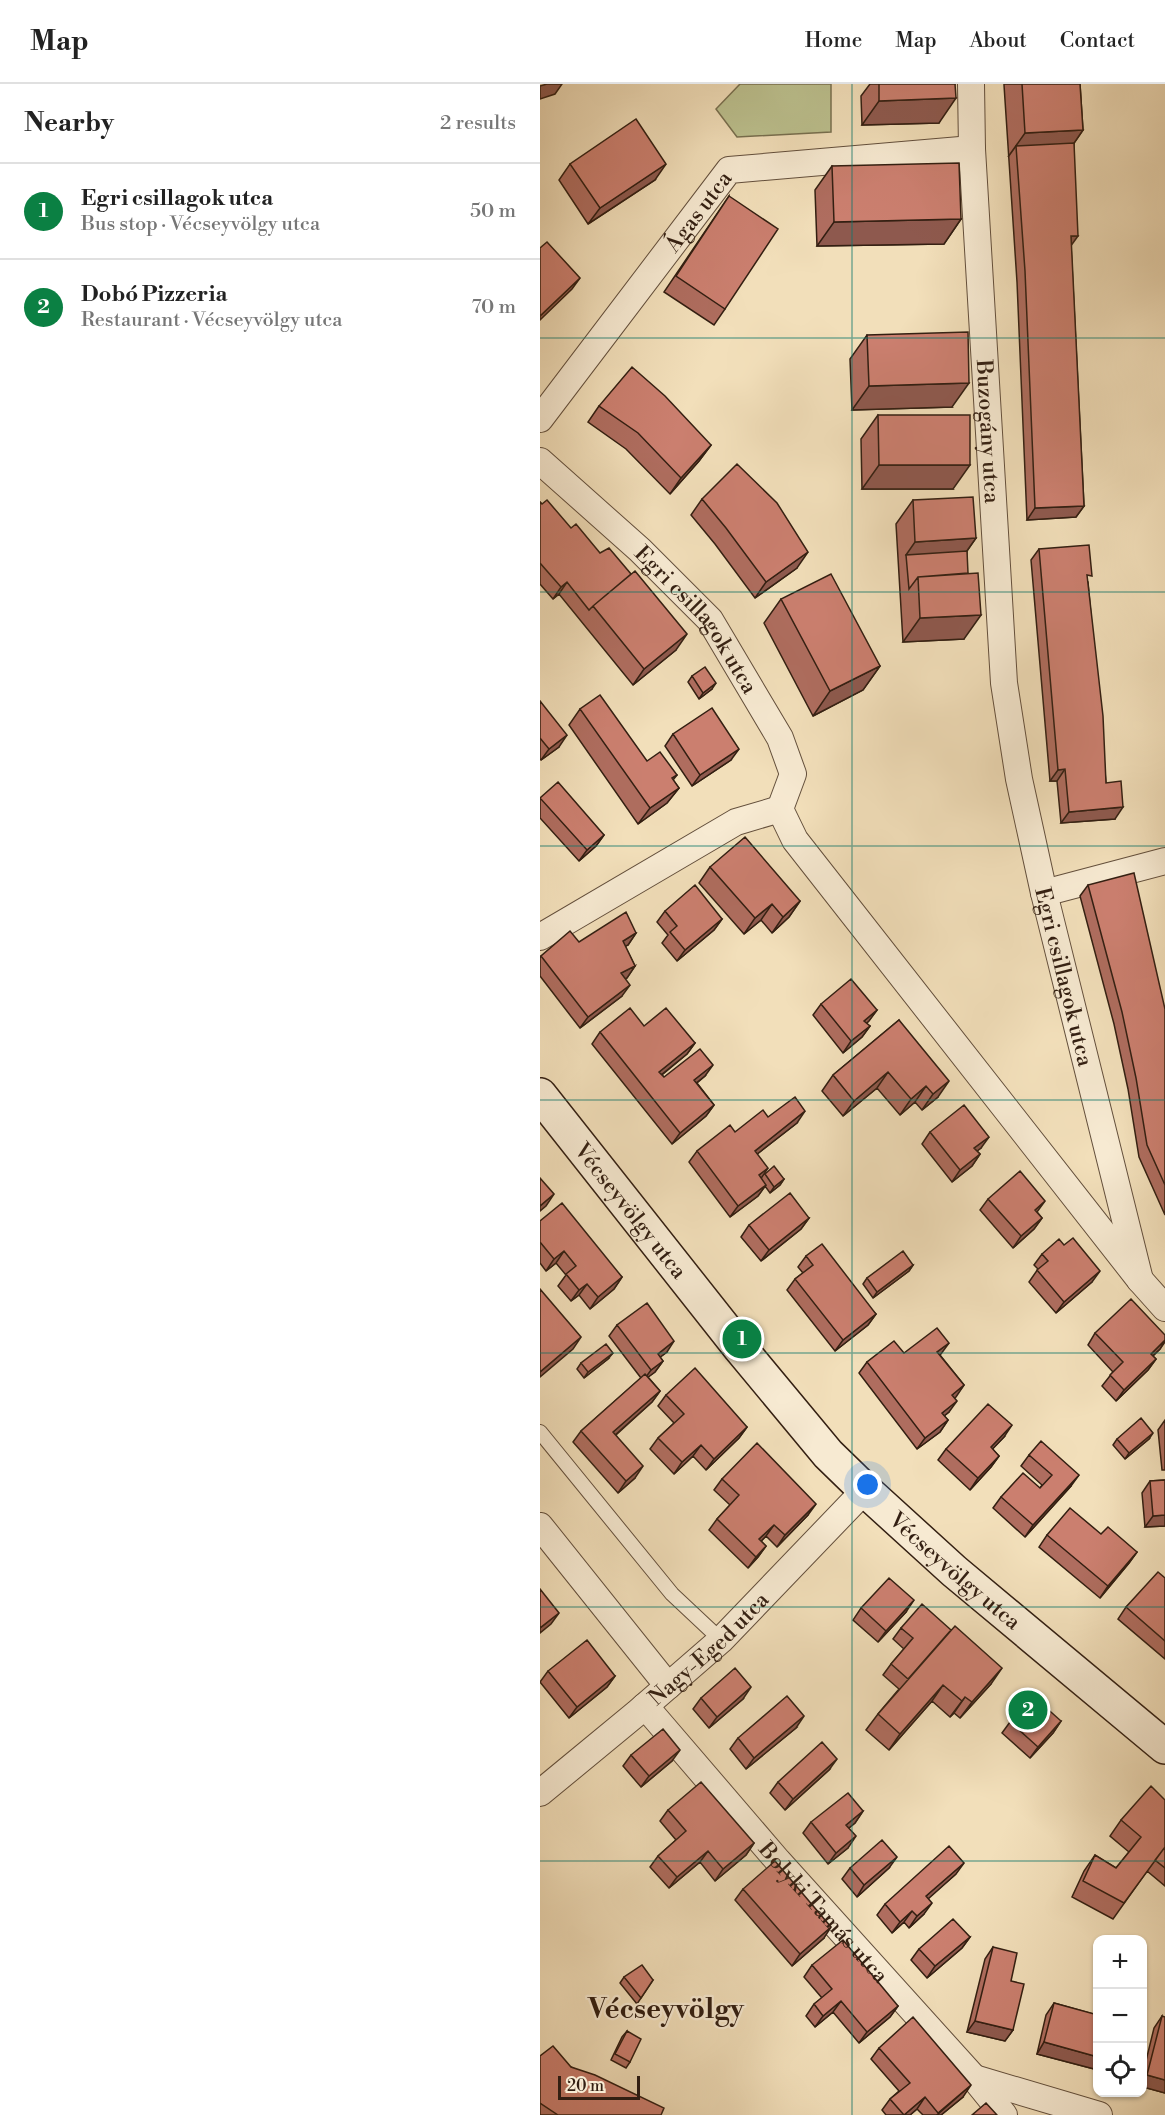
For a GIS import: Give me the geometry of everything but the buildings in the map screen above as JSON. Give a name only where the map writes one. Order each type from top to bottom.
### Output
[{"type":"main road","name":"Vécseyvölgy utca","points":[[540,1095],[740,1348],[828,1454],[954,1571],[1165,1747]]},
{"type":"street","name":"Buzogány utca","points":[[970,84],[1004,683],[1019,779]]},
{"type":"street","name":"Ágas utca","points":[[540,419],[729,170],[972,149]]},
{"type":"street","name":"Egri csillagok utca","points":[[540,461],[640,550],[710,620],[780,738],[793,774],[780,809],[795,840],[1140,1280],[1165,1308]]},
{"type":"street","name":"Egri csillagok utca","points":[[1019,779],[1044,893],[1140,1280]]},
{"type":"street","points":[[540,937],[736,822],[780,809]]},
{"type":"street","points":[[1044,893],[1165,861]]},
{"type":"street","name":"Nagy-Eged utca","points":[[540,1793],[721,1640],[865,1490]]},
{"type":"street","points":[[540,1526],[668,1686]]},
{"type":"street","name":"Bolyki Tamás utca","points":[[645,1706],[778,1861],[974,2078],[1004,2115]]},
{"type":"street","points":[[974,2078],[1099,2115]]},
{"type":"lane","points":[[540,1432],[672,1594],[721,1640]]},
{"type":"green space","points":[[740,84],[831,84],[831,132],[737,137],[716,109]]},
{"type":"place","name":"Egri csillagok utca","points":[[742,1339]]},
{"type":"place","name":"Dobó Pizzeria","points":[[1028,1710]]},
{"type":"district","name":"Vécseyvölgy","points":[[666,2008]]}]
